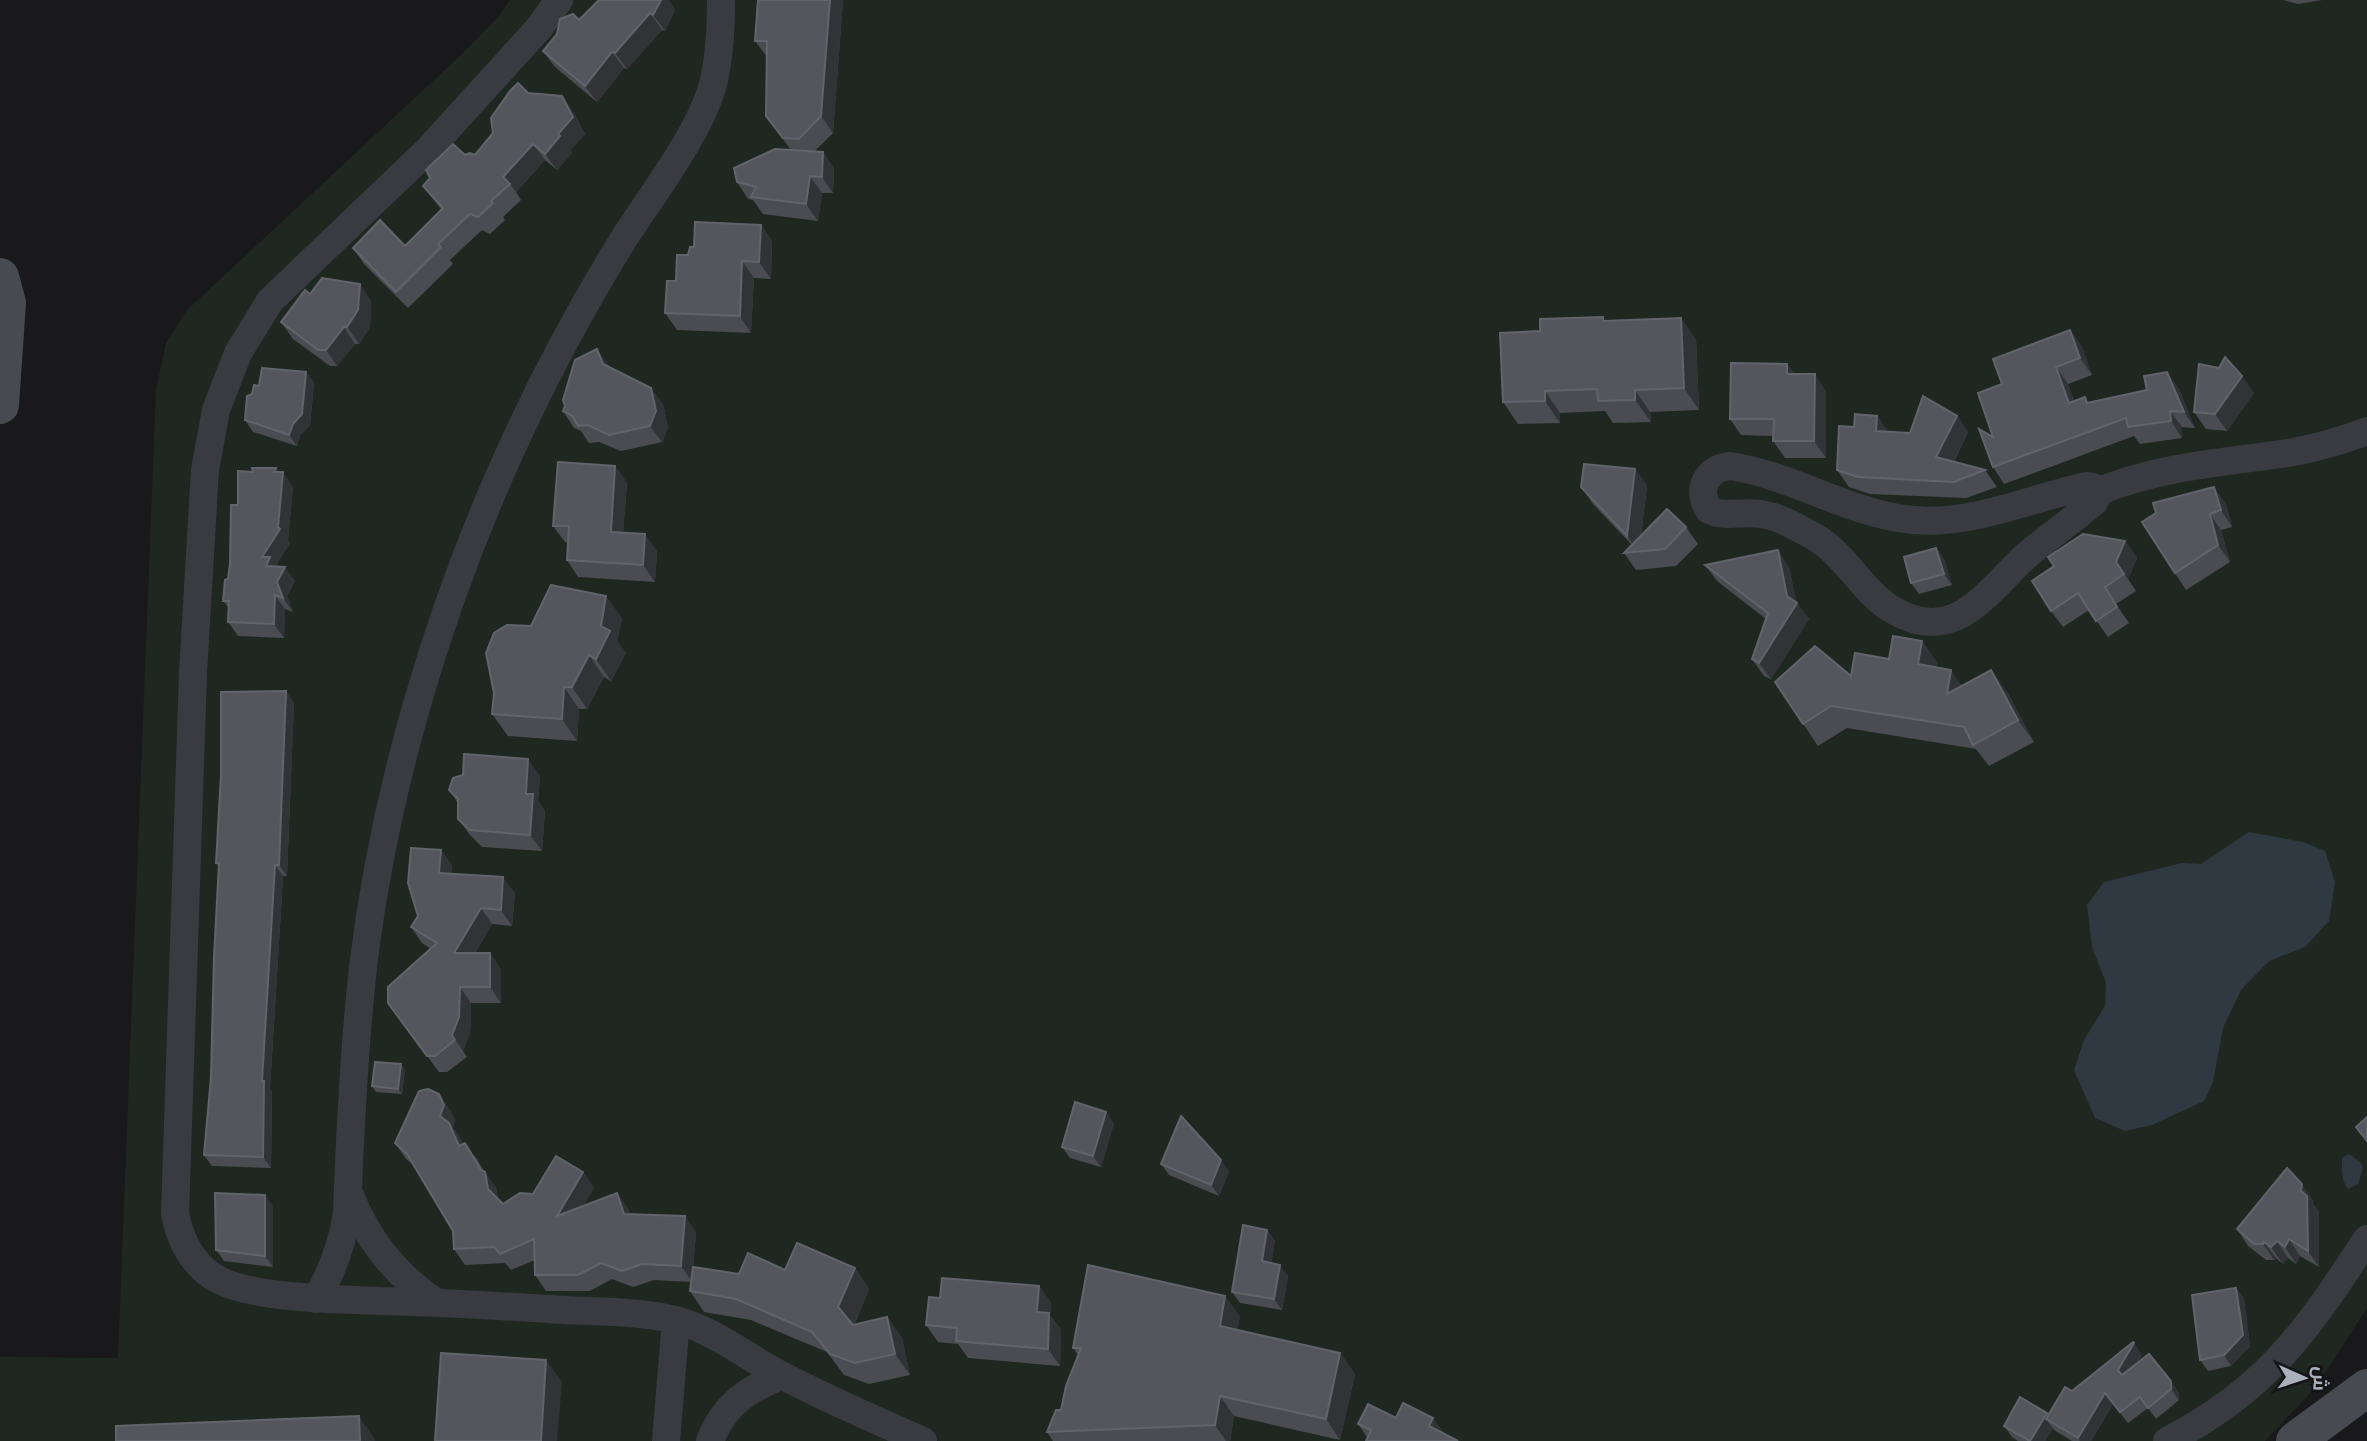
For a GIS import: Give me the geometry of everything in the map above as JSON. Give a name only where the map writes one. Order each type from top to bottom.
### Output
[{"type":"street","points":[[559,0],[539,28],[429,149],[270,301],[252,326],[225,380],[209,439],[193,673],[175,1214],[179,1233],[198,1265],[213,1277],[230,1285],[249,1289],[316,1299],[435,1302],[625,1314],[676,1320],[728,1344],[781,1376],[923,1441]]},
{"type":"street","points":[[316,1299],[328,1279],[344,1236],[354,1062],[364,964],[380,866],[426,673],[464,562],[521,429],[620,244],[703,112],[719,57],[722,0]]},
{"type":"street","points":[[0,276],[7,303],[0,405]]},
{"type":"street","points":[[2097,492],[2124,481],[2173,468],[2294,452],[2326,445],[2367,431]]},
{"type":"street","points":[[1723,467],[1738,468],[1775,476],[1866,509],[1914,520],[1970,517],[2087,486],[2093,487],[2097,492],[2094,502],[2029,553],[1981,602],[1960,616],[1936,622],[1910,618],[1893,610],[1824,542],[1798,527],[1764,514],[1716,514],[1705,504],[1703,491],[1710,473],[1723,467]]},
{"type":"street","points":[[348,1190],[357,1213],[382,1254],[415,1288],[435,1302]]},
{"type":"street","points":[[2167,1441],[2220,1411],[2277,1362],[2325,1302],[2367,1239]]},
{"type":"street","points":[[666,1441],[676,1320]]},
{"type":"street","points":[[710,1441],[726,1411],[740,1396],[757,1385],[781,1376]]},
{"type":"street","points":[[2295,1441],[2367,1388]]},
{"type":"shaded area","points":[[510,0],[2367,0],[2367,1308],[2315,1388],[2265,1441],[0,1441],[0,1357],[118,1358],[156,390],[166,343],[186,311],[463,53],[500,15]]},
{"type":"shaded area","points":[[2249,832],[2303,842],[2325,851],[2335,882],[2329,921],[2305,947],[2269,961],[2241,990],[2223,1028],[2213,1082],[2204,1101],[2152,1125],[2125,1131],[2095,1118],[2074,1070],[2084,1040],[2105,1006],[2106,983],[2092,947],[2087,905],[2104,882],[2182,863],[2201,864]]},
{"type":"shaded area","points":[[2349,1154],[2360,1162],[2363,1168],[2358,1184],[2348,1189],[2343,1179],[2342,1158]]},
{"type":"building","points":[[599,0],[661,0],[653,15],[650,13],[615,53],[612,52],[585,86],[543,51],[557,34],[560,19],[573,14],[579,20]]},
{"type":"building","points":[[758,0],[830,0],[821,116],[799,139],[783,138],[766,116],[767,41],[755,41]]},
{"type":"building","points":[[518,83],[528,93],[562,96],[573,117],[545,154],[533,144],[503,177],[510,184],[491,201],[493,203],[478,217],[470,214],[438,244],[441,247],[396,292],[353,248],[380,220],[405,246],[443,208],[423,186],[430,178],[426,170],[453,144],[465,155],[475,155],[493,133],[491,118]]},
{"type":"building","points":[[775,149],[823,152],[822,177],[810,176],[806,204],[751,197],[756,187],[737,182],[734,168]]},
{"type":"building","points":[[695,222],[761,225],[759,262],[742,261],[740,316],[665,313],[667,281],[676,281],[677,255],[688,255],[690,247],[694,247]]},
{"type":"building","points":[[322,278],[360,284],[358,310],[326,350],[318,350],[281,322],[305,290],[310,294]]},
{"type":"building","points":[[1603,317],[1603,321],[1681,318],[1684,388],[1635,390],[1635,400],[1598,401],[1597,389],[1545,391],[1545,401],[1503,402],[1500,333],[1540,331],[1540,319]]},
{"type":"building","points":[[2070,330],[2080,358],[2056,367],[2069,403],[2085,397],[2087,403],[2147,390],[2144,376],[2167,372],[2184,412],[2170,411],[2171,421],[2128,427],[2126,418],[1993,467],[1979,429],[1993,437],[1978,393],[2002,384],[1993,359]]},
{"type":"building","points":[[597,349],[603,364],[651,388],[656,411],[650,426],[609,435],[588,425],[578,426],[572,416],[563,411],[563,400],[575,360]]},
{"type":"building","points":[[2225,357],[2242,376],[2215,414],[2194,412],[2199,364],[2219,368]]},
{"type":"building","points":[[1731,363],[1787,364],[1787,374],[1815,374],[1814,441],[1773,441],[1774,419],[1730,419]]},
{"type":"building","points":[[262,368],[306,372],[302,414],[293,424],[289,435],[245,420],[247,396],[252,394],[254,385],[259,386]]},
{"type":"building","points":[[1923,396],[1957,416],[1936,457],[1985,470],[1954,482],[1858,477],[1837,470],[1839,426],[1854,427],[1855,414],[1877,416],[1876,431],[1910,433]]},
{"type":"building","points":[[558,462],[615,466],[611,532],[645,534],[643,565],[567,560],[569,526],[553,526]]},
{"type":"building","points":[[1584,464],[1635,469],[1627,536],[1581,487]]},
{"type":"building","points":[[252,468],[276,468],[274,472],[283,472],[278,527],[280,529],[262,557],[270,557],[266,566],[285,567],[277,582],[283,598],[275,595],[274,624],[228,622],[229,601],[223,601],[230,564],[231,505],[238,505],[238,471],[253,472]]},
{"type":"building","points":[[2214,487],[2221,510],[2210,514],[2218,545],[2175,573],[2142,522],[2156,513],[2153,503]]},
{"type":"building","points":[[1667,509],[1686,527],[1665,549],[1624,553]]},
{"type":"building","points":[[2083,534],[2125,541],[2116,562],[2124,574],[2105,587],[2117,607],[2096,621],[2078,593],[2051,611],[2032,581],[2054,566],[2048,557]]},
{"type":"building","points":[[1936,548],[1944,574],[1911,583],[1904,557]]},
{"type":"building","points":[[1778,550],[1787,596],[1797,603],[1759,663],[1752,659],[1768,613],[1705,565]]},
{"type":"building","points":[[551,585],[606,596],[601,626],[610,631],[596,659],[589,655],[572,687],[564,687],[562,719],[492,714],[494,693],[486,653],[494,633],[507,625],[531,626]]},
{"type":"building","points":[[1893,636],[1922,641],[1918,664],[1951,670],[1947,694],[1991,670],[2018,720],[1973,745],[1964,727],[1831,706],[1803,724],[1775,682],[1815,646],[1851,676],[1855,653],[1889,659]]},
{"type":"building","points":[[286,691],[279,865],[275,865],[262,1081],[263,1157],[204,1155],[211,1077],[219,863],[216,863],[221,775],[221,692]]},
{"type":"building","points":[[464,754],[528,759],[526,794],[533,794],[530,835],[470,830],[458,819],[458,799],[449,790],[453,778],[463,775]]},
{"type":"building","points":[[411,848],[441,850],[439,873],[503,877],[501,910],[481,908],[454,953],[490,953],[490,987],[460,987],[459,1017],[452,1035],[455,1040],[435,1056],[427,1056],[388,1003],[388,987],[437,943],[411,927],[418,916],[408,883]]},
{"type":"building","points":[[375,1062],[401,1064],[398,1089],[372,1086]]},
{"type":"building","points":[[428,1089],[439,1094],[444,1105],[440,1116],[449,1123],[459,1146],[465,1143],[481,1170],[485,1172],[488,1189],[503,1204],[520,1193],[533,1194],[556,1156],[583,1172],[557,1216],[617,1193],[624,1214],[685,1216],[681,1266],[642,1264],[622,1271],[601,1263],[578,1275],[535,1275],[534,1239],[500,1254],[494,1247],[454,1249],[453,1231],[407,1154],[395,1143],[419,1091]]},
{"type":"building","points":[[1075,1102],[1106,1112],[1093,1156],[1062,1147]]},
{"type":"building","points":[[1181,1116],[1221,1160],[1211,1185],[1161,1164]]},
{"type":"building","points":[[2367,1117],[2367,1141],[2356,1127]]},
{"type":"building","points":[[2287,1168],[2302,1184],[2301,1191],[2307,1196],[2308,1251],[2289,1239],[2285,1247],[2277,1241],[2271,1247],[2264,1242],[2254,1244],[2237,1229]]},
{"type":"building","points":[[215,1193],[265,1195],[265,1256],[216,1250]]},
{"type":"building","points":[[1243,1225],[1267,1230],[1262,1261],[1280,1265],[1274,1299],[1232,1292]]},
{"type":"building","points":[[797,1243],[855,1268],[838,1307],[853,1325],[887,1317],[895,1354],[855,1363],[830,1354],[812,1332],[736,1299],[690,1291],[693,1267],[739,1274],[748,1253],[785,1270]]},
{"type":"building","points":[[1088,1265],[1225,1296],[1220,1326],[1340,1353],[1326,1419],[1220,1396],[1215,1425],[1047,1432],[1056,1410],[1061,1410],[1066,1386],[1081,1348],[1073,1348]]},
{"type":"building","points":[[942,1278],[1039,1286],[1037,1312],[1049,1313],[1048,1349],[956,1341],[957,1328],[926,1325],[929,1297],[940,1298]]},
{"type":"building","points":[[2236,1288],[2243,1335],[2224,1355],[2200,1360],[2192,1295]]},
{"type":"building","points":[[2133,1342],[2118,1370],[2122,1375],[2149,1354],[2171,1381],[2171,1389],[2148,1408],[2140,1397],[2120,1412],[2105,1393],[2078,1438],[2046,1419],[2065,1387],[2072,1391]]},
{"type":"building","points":[[441,1353],[546,1360],[541,1441],[435,1441]]},
{"type":"building","points":[[2020,1397],[2047,1413],[2030,1441],[2004,1426]]},
{"type":"building","points":[[1403,1403],[1433,1418],[1429,1426],[1458,1441],[1366,1441],[1371,1430],[1358,1424],[1368,1404],[1396,1418]]},
{"type":"building","points":[[359,1416],[360,1441],[116,1441],[116,1426]]}]
